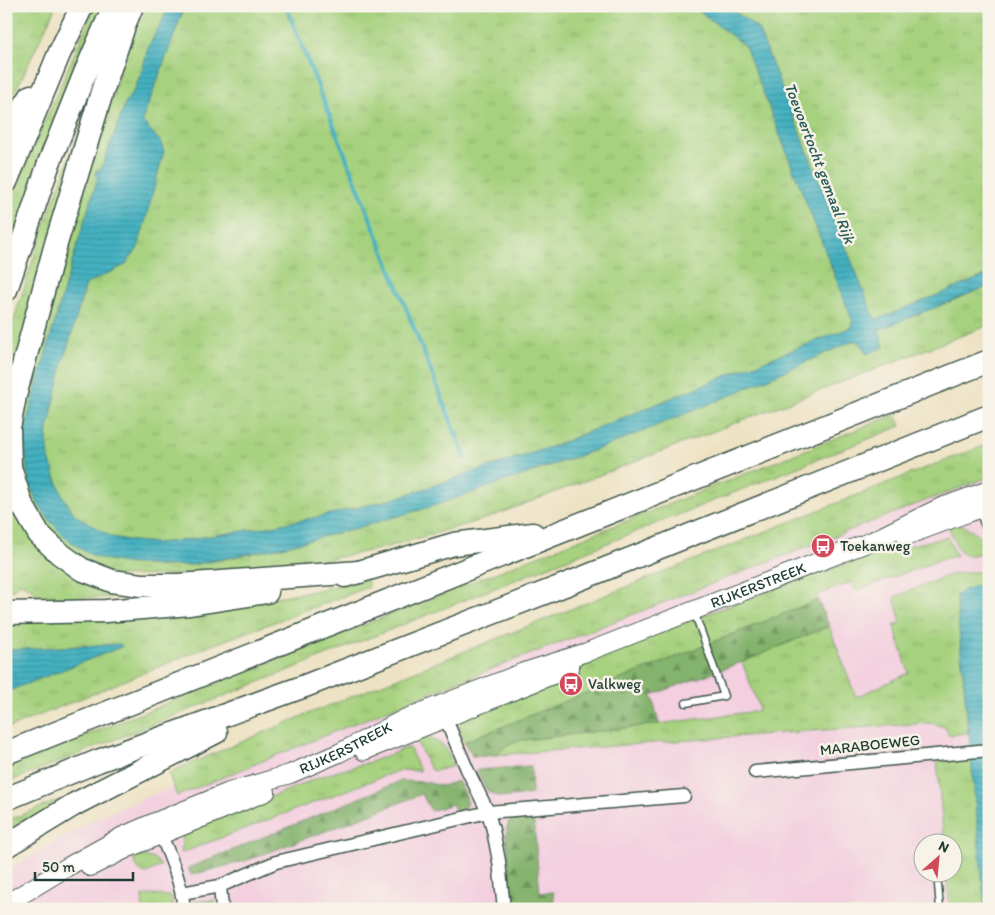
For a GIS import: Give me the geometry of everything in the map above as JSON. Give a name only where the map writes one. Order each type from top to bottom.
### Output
[{"type":"highway","points":[[6,182],[59,54],[82,6]]},
{"type":"highway","points":[[6,290],[49,163],[114,6]]},
{"type":"highway","points":[[132,6],[102,92],[66,211],[15,396],[9,428],[10,467],[21,503],[39,534],[59,553],[81,569],[112,581],[141,585],[179,585],[359,572]]},
{"type":"highway","points":[[6,136],[14,120],[59,54]]},
{"type":"highway","points":[[6,752],[989,361]]},
{"type":"highway","points":[[6,799],[98,761],[305,686],[989,416]]},
{"type":"highway","points":[[6,613],[106,611],[190,604],[242,597],[311,584],[359,572],[454,544],[564,531]]},
{"type":"highway","points":[[6,846],[91,795],[305,686]]},
{"type":"street","points":[[983,499],[989,528]]},
{"type":"street","name":"RIJKERSTREEK","points":[[6,904],[120,837],[158,828],[443,712],[983,499]]},
{"type":"street","points":[[443,712],[488,812],[499,861],[504,909]]},
{"type":"street","name":"MARABOEWEG","points":[[754,772],[989,750]]},
{"type":"street","points":[[182,894],[220,886],[276,862],[488,812],[684,796]]},
{"type":"street","points":[[158,828],[174,867],[182,894],[184,909]]},
{"type":"street","name":"RIJKERSTREEK","points":[[19,909],[59,883],[126,849],[158,828]]},
{"type":"street","points":[[220,886],[222,909]]},
{"type":"lane","points":[[686,703],[724,696],[695,614]]},
{"type":"lane","points":[[938,885],[940,909]]},
{"type":"shaded area","points":[[989,463],[989,909],[6,909],[6,872],[96,818],[535,639]]},
{"type":"green space","points":[[6,6],[56,6],[6,111]]},
{"type":"green space","points":[[95,6],[103,6],[6,257],[6,210]]},
{"type":"green space","points":[[140,6],[168,6],[163,20],[148,47],[143,68],[134,90],[126,102],[101,169],[96,170],[95,175],[98,178],[26,424],[25,440],[26,464],[31,488],[124,563],[161,566],[190,565],[216,561],[282,547],[430,507],[604,447],[717,401],[853,341],[860,343],[866,354],[884,347],[878,330],[989,286],[989,325],[488,518],[384,548],[305,564],[229,574],[112,576],[42,530],[14,466],[19,397]]},
{"type":"green space","points":[[185,6],[693,6],[745,46],[853,322],[852,327],[553,446],[393,499],[262,528],[178,541],[157,543],[112,537],[75,515],[64,498],[49,458],[48,428],[64,359],[86,284],[125,265],[160,141],[142,121]]},
{"type":"green space","points":[[727,6],[989,6],[989,274],[881,318],[877,319],[874,317],[758,29]]},
{"type":"green space","points":[[96,86],[6,421],[6,344],[42,232]]},
{"type":"green space","points":[[896,414],[901,426],[6,783],[6,767]]},
{"type":"green space","points":[[989,444],[989,477],[417,698],[177,796],[168,773],[305,715]]},
{"type":"green space","points":[[6,471],[17,506],[119,586],[121,597],[46,599],[26,585],[19,583],[6,596]]},
{"type":"green space","points":[[956,523],[976,533],[983,541],[987,552],[968,556],[958,549],[948,525]]},
{"type":"green space","points":[[948,537],[956,556],[940,560],[856,591],[852,582],[817,595],[818,600],[464,742],[459,725],[461,719],[474,708],[727,606],[878,554]]},
{"type":"green space","points":[[967,572],[989,572],[989,654],[983,585],[956,595],[968,733],[949,735],[945,727],[931,723],[496,755],[507,745],[516,741],[757,711],[759,708],[758,704],[742,662],[829,626],[856,697],[909,673],[894,626],[901,622],[894,597],[949,575]]},
{"type":"green space","points":[[367,579],[369,587],[212,645],[6,729],[6,692],[121,647],[119,644],[6,650],[6,620],[196,610],[312,591]]},
{"type":"green space","points":[[818,600],[829,626],[742,662],[652,695],[659,724],[516,741],[507,745],[496,755],[473,757],[464,742]]},
{"type":"green space","points":[[414,736],[434,740],[445,747],[454,766],[434,771],[430,769]]},
{"type":"green space","points":[[409,747],[420,771],[400,770],[181,853],[183,833],[322,776],[373,761]]},
{"type":"green space","points":[[971,758],[985,909],[950,909],[947,882],[962,882],[962,832],[943,832],[937,761]]},
{"type":"green space","points":[[531,766],[532,794],[514,797],[501,797],[491,793],[486,789],[477,770]]},
{"type":"green space","points":[[401,781],[425,782],[442,786],[458,781],[466,798],[466,806],[457,812],[452,804],[431,811],[422,794],[245,861],[191,875],[188,868]]},
{"type":"green space","points":[[59,800],[60,803],[6,835],[6,821]]},
{"type":"green space","points":[[533,812],[540,893],[553,892],[555,909],[513,909],[506,835],[507,828],[511,819],[517,815]]},
{"type":"green space","points":[[145,856],[156,860],[161,866],[146,873],[139,871],[133,858]]},
{"type":"green space","points":[[149,895],[171,896],[173,909],[143,909],[142,897]]},
{"type":"green space","points":[[214,900],[215,909],[193,909],[192,902]]},
{"type":"water","points":[[168,6],[185,6],[142,121],[160,141],[164,151],[138,248],[125,265],[86,284],[64,359],[48,428],[49,458],[64,498],[75,515],[112,537],[157,543],[178,541],[262,528],[393,499],[554,446],[852,327],[853,322],[745,46],[693,6],[727,6],[758,29],[874,317],[877,319],[881,318],[989,274],[989,286],[878,330],[884,347],[866,354],[860,343],[853,341],[717,401],[604,447],[430,507],[282,547],[190,565],[161,566],[124,563],[98,558],[82,550],[65,537],[38,504],[31,488],[27,471],[24,436],[61,301],[98,178],[95,175],[96,171],[101,169],[126,102],[134,90],[143,68],[148,47],[163,20]]},
{"type":"water","points":[[983,584],[989,654],[989,909],[985,909],[956,595],[961,593],[961,591]]},
{"type":"water","points":[[122,645],[121,647],[6,692],[6,650]]},
{"type":"waterway","points":[[286,6],[466,459]]},
{"type":"place","name":"Toekanweg","points":[[823,546]]},
{"type":"place","name":"Valkweg","points":[[571,684]]},
{"type":"water label","name":"Toevoertocht gemaal Rijk","points":[[820,163]]}]
